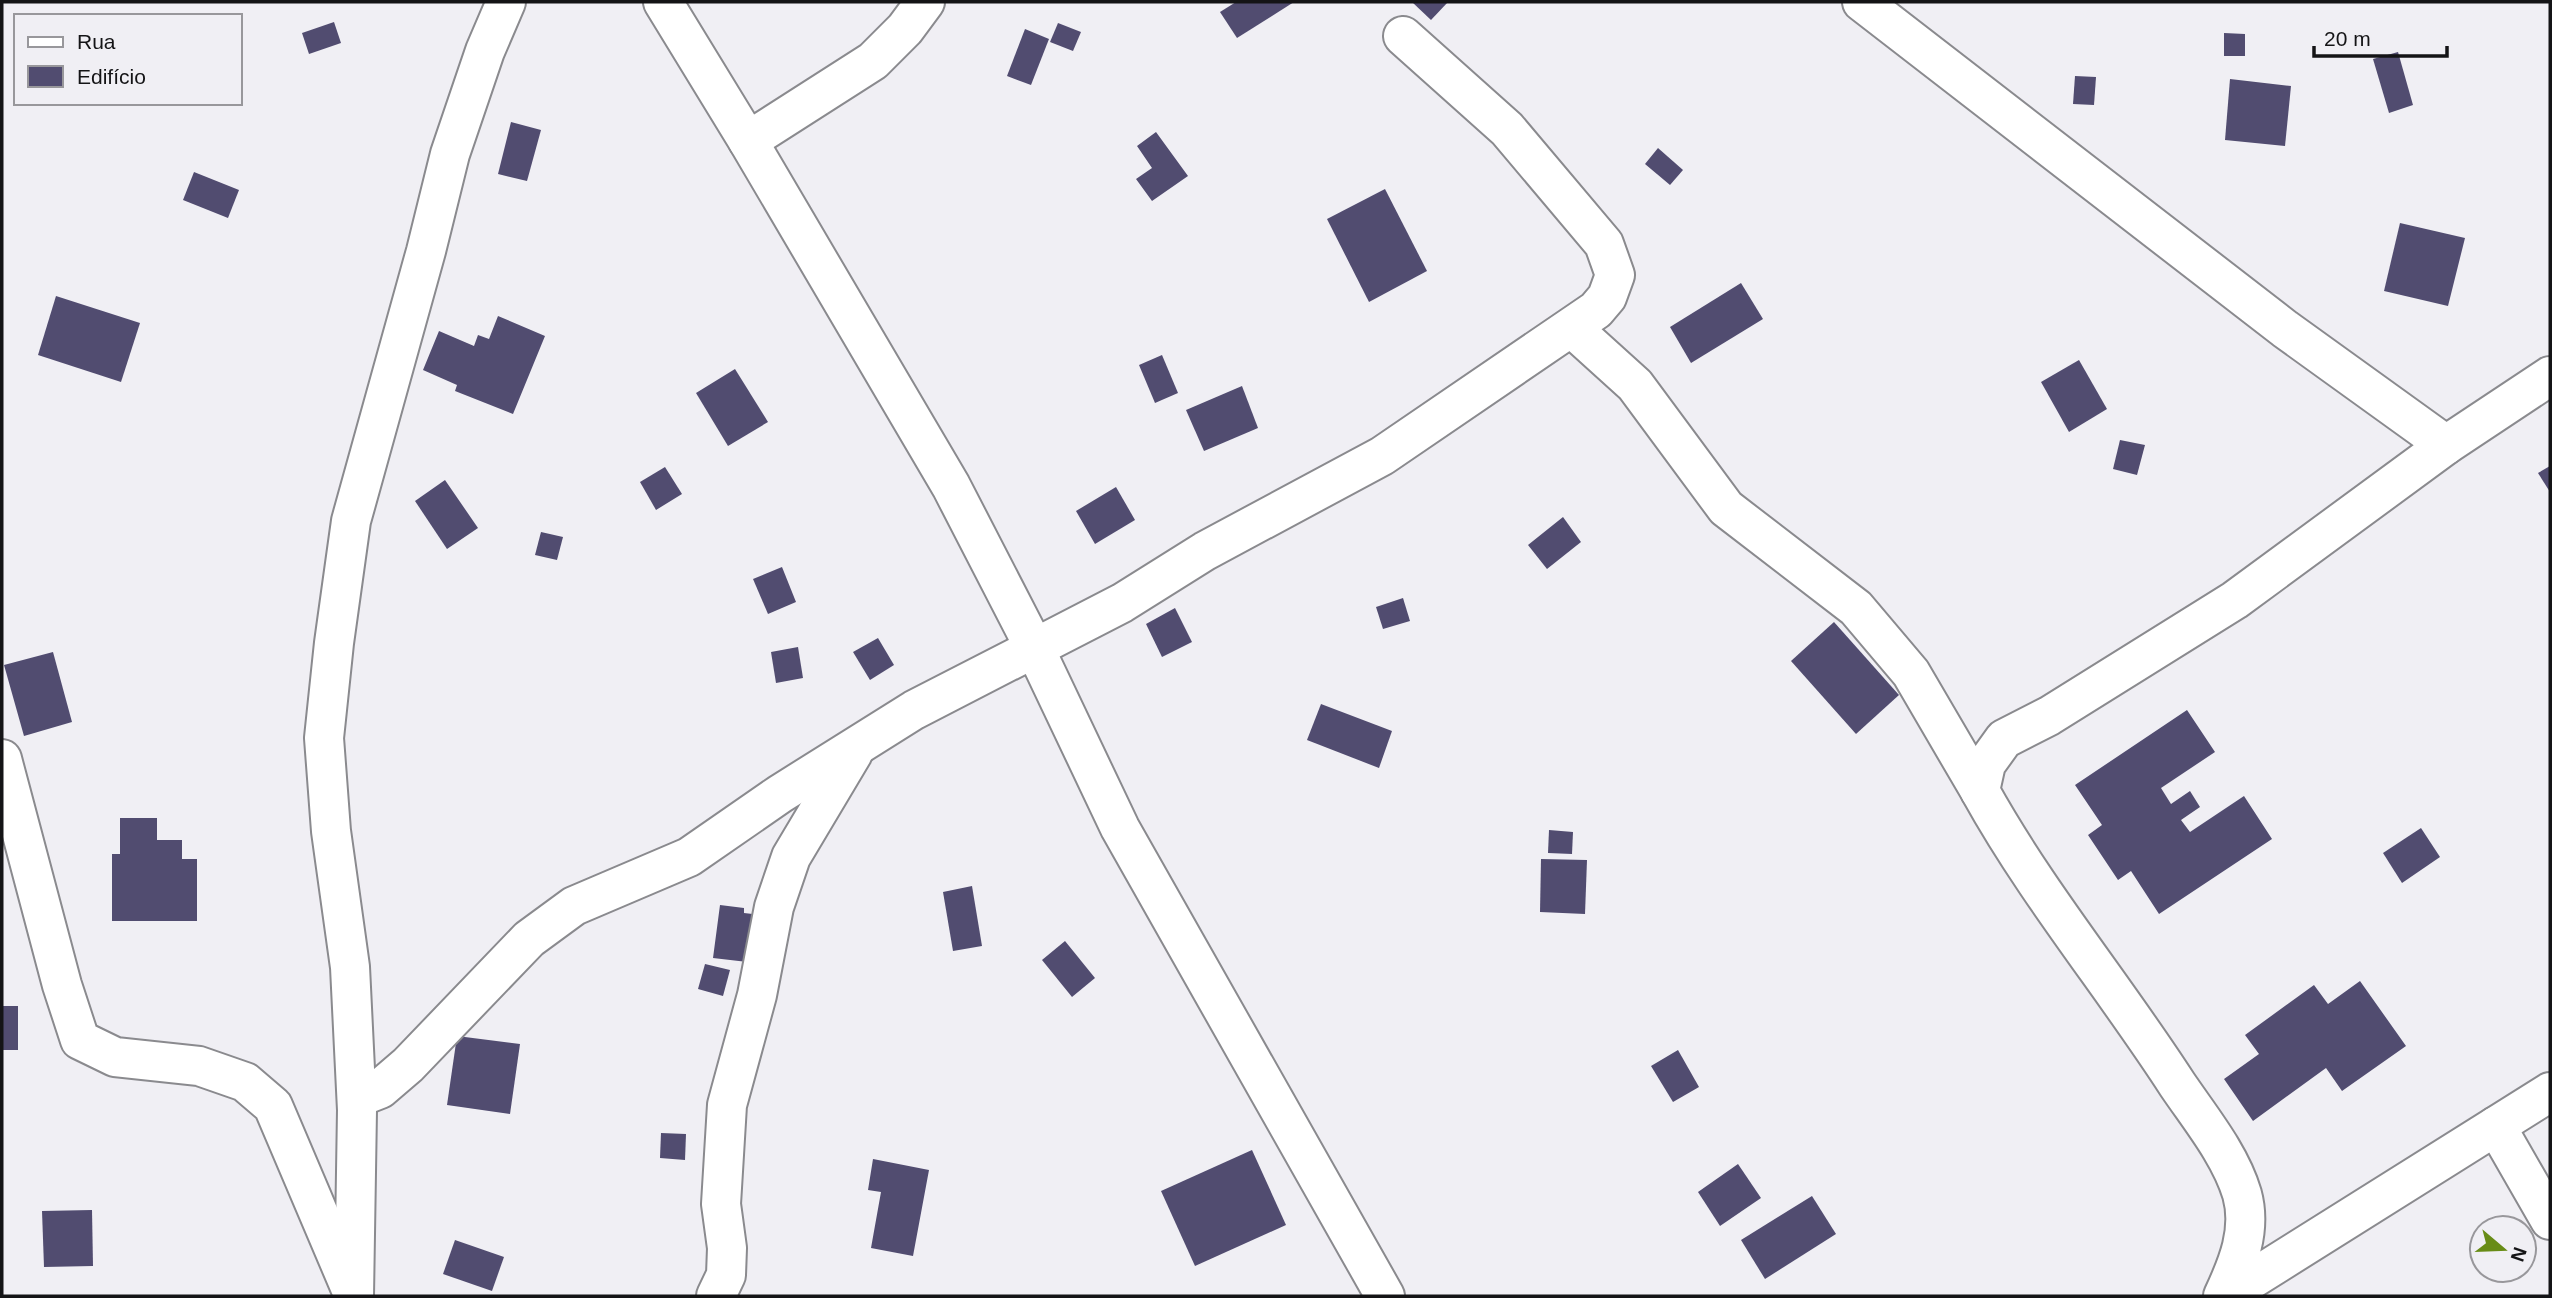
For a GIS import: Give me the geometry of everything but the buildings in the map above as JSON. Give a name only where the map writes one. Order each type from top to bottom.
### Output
[{"type":"street","points":[[354,1296],[357,1098],[350,967],[331,831],[324,738],[334,643],[351,521],[450,154],[485,51],[506,2]]},
{"type":"street","points":[[663,2],[951,486],[1035,649],[1120,828],[1385,1296]]},
{"type":"street","points":[[748,141],[873,61],[905,29],[925,2]]},
{"type":"street","points":[[1862,2],[2285,329],[2446,445]]},
{"type":"street","points":[[357,1098],[380,1089],[408,1065],[529,939],[575,906],[689,858],[780,794],[914,710],[1122,603],[1205,551],[1382,456],[1596,310],[1607,297],[1615,275],[1604,244],[1507,129],[1403,36]]},
{"type":"street","points":[[1572,328],[1635,386],[1726,508],[1856,608],[1911,673],[2008,841],[2137,1021],[2231,1165],[2242,1196],[2246,1231],[2238,1265],[2224,1296]]},
{"type":"street","points":[[1980,791],[1986,764],[2004,739],[2049,716],[2235,600],[2446,445],[2550,376]]},
{"type":"street","points":[[716,1296],[726,1276],[721,1205],[727,1105],[757,995],[774,907],[791,857],[856,748]]},
{"type":"street","points":[[2,759],[62,985],[80,1040],[115,1057],[199,1066],[245,1082],[273,1106],[354,1296]]},
{"type":"street","points":[[2224,1296],[2550,1092]]},
{"type":"street","points":[[2496,1126],[2550,1220]]}]
